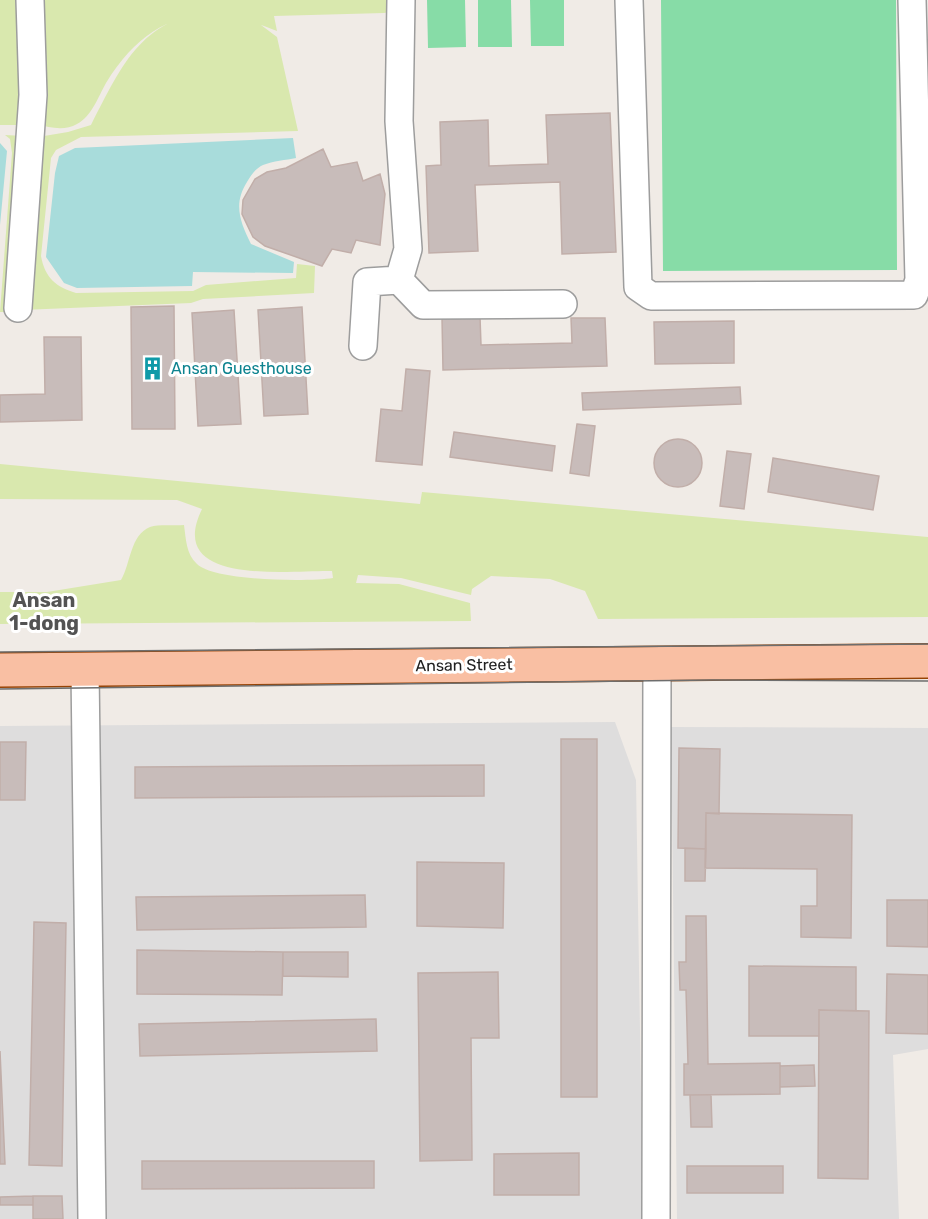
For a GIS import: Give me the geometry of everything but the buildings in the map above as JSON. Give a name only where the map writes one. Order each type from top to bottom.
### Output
[{"type":"main road","name":"Ansan Street","points":[[0,670],[928,661]]},
{"type":"street","points":[[18,308],[33,96],[30,0]]},
{"type":"street","points":[[399,280],[408,249],[399,121],[401,0]]},
{"type":"street","points":[[629,0],[638,287],[651,296],[914,296],[920,280],[912,0]]},
{"type":"street","points":[[363,346],[367,282],[399,280],[423,305],[563,304]]},
{"type":"street","points":[[656,1219],[657,662]]},
{"type":"street","points":[[85,670],[92,1219]]},
{"type":"shaded area","points":[[615,722],[636,780],[643,1219],[0,1219],[0,726]]},
{"type":"shaded area","points":[[671,727],[928,728],[928,1049],[893,1055],[899,1219],[677,1219]]},
{"type":"green space","points":[[0,0],[19,0],[22,125],[0,125]]},
{"type":"green space","points":[[36,0],[396,0],[390,12],[384,13],[274,16],[277,31],[225,16],[201,16],[180,20],[159,28],[140,41],[106,83],[94,106],[82,121],[72,126],[52,128],[37,124]]},
{"type":"green space","points":[[427,0],[465,0],[466,47],[428,48]]},
{"type":"green space","points":[[478,0],[511,0],[512,47],[478,47]]},
{"type":"green space","points":[[530,0],[564,0],[564,46],[531,46]]},
{"type":"green space","points":[[661,0],[896,0],[897,270],[663,271]]},
{"type":"green space","points":[[222,11],[261,25],[277,37],[298,131],[81,137],[56,150],[51,158],[41,256],[43,264],[52,280],[76,293],[193,291],[206,285],[296,278],[297,264],[315,266],[314,293],[203,299],[191,303],[22,310],[38,137],[91,125],[126,62],[154,32],[173,21],[195,14]]},
{"type":"green space","points":[[5,135],[24,136],[9,312],[0,312],[12,153],[10,139]]},
{"type":"green space","points":[[0,464],[420,504],[422,492],[928,537],[928,617],[598,619],[585,591],[550,579],[491,576],[472,589],[471,595],[401,578],[358,575],[356,583],[399,584],[470,603],[471,621],[0,624],[0,592],[47,592],[121,580],[138,536],[154,526],[184,525],[187,546],[193,560],[207,570],[262,579],[333,578],[332,571],[262,572],[215,563],[200,551],[195,534],[202,509],[177,500],[0,499]]},
{"type":"water","points":[[293,138],[296,158],[271,162],[258,168],[243,190],[239,205],[241,221],[251,244],[294,262],[293,273],[193,272],[192,286],[77,288],[64,283],[46,257],[59,156],[75,148]]},
{"type":"water","points":[[0,143],[7,151],[0,225]]},
{"type":"tram line","points":[[0,652],[928,644]]},
{"type":"tram line","points":[[0,689],[712,680],[928,681]]},
{"type":"place","name":"Ansan Guesthouse","points":[[153,368]]},
{"type":"district","name":"Ansan 1-dong","points":[[44,612]]}]
